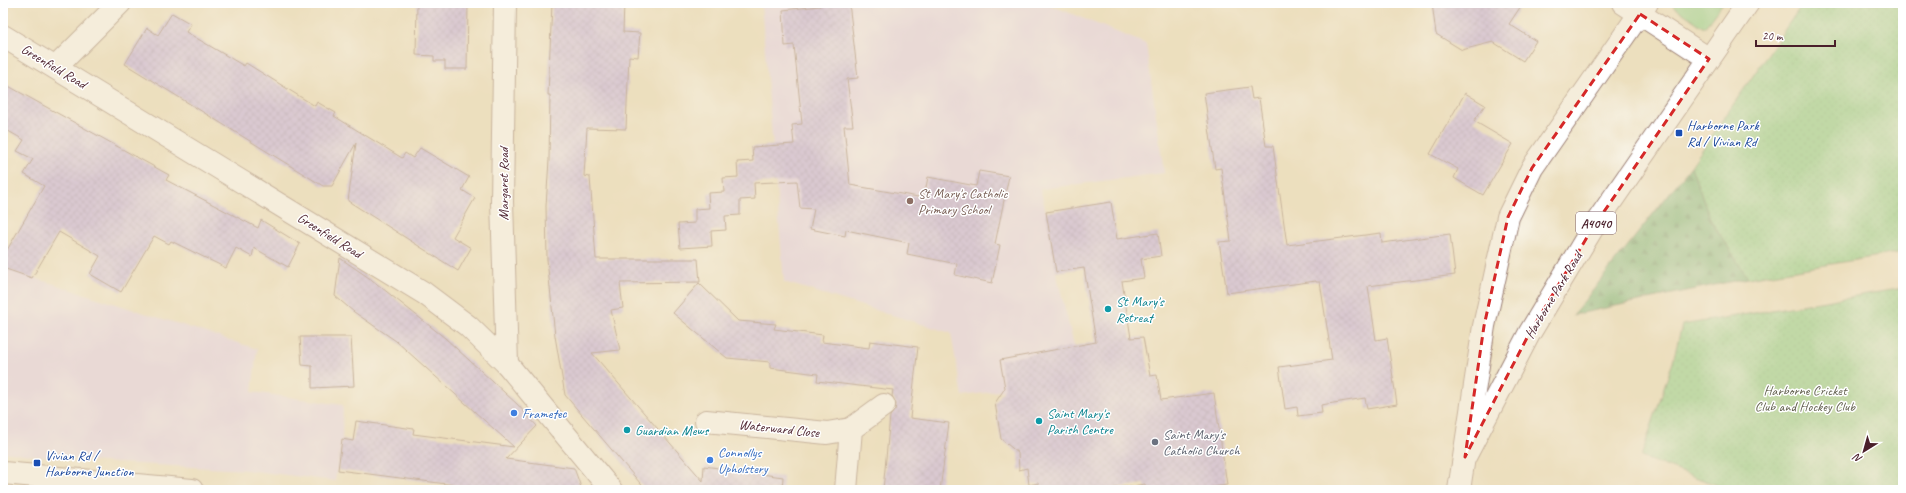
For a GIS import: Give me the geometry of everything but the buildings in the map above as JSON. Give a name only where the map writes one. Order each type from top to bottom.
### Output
[{"type":"street","points":[[56,67],[120,3]]},
{"type":"street","name":"Margaret Road","points":[[505,3],[502,200],[507,364]]},
{"type":"street","name":"Harborne Park Road","points":[[1465,457],[1529,334],[1592,229],[1748,3]]},
{"type":"street","points":[[1637,7],[1709,59]]},
{"type":"street","name":"Harborne Park Road","points":[[1460,490],[1484,326],[1508,217],[1532,168],[1637,7]]},
{"type":"street","name":"Greenfield Road","points":[[3,36],[424,293],[468,326],[507,364],[611,490]]},
{"type":"street","name":"Waterward Close","points":[[706,421],[827,433],[852,429],[884,405]]},
{"type":"street","points":[[846,490],[852,429]]},
{"type":"street","points":[[3,473],[192,490]]},
{"type":"highlighted area","points":[[1640,14],[1709,59],[1592,229],[1529,334],[1465,457],[1484,326],[1508,217],[1532,168]]},
{"type":"shaded area","name":"St Mary's Catholic Primary School","points":[[761,3],[1045,3],[1146,44],[1164,173],[1040,189],[1046,212],[1056,272],[1074,346],[1006,390],[962,396],[951,333],[784,282]]},
{"type":"shaded area","points":[[3,268],[257,349],[252,392],[343,405],[342,439],[335,481],[246,470],[102,462],[3,452]]},
{"type":"green space","points":[[1669,3],[1723,3],[1704,28]]},
{"type":"green space","points":[[1803,3],[1903,3],[1903,252],[1748,278],[1710,219],[1691,166]]},
{"type":"green space","points":[[1691,166],[1710,219],[1748,278],[1573,315]]},
{"type":"green space","name":"Harborne Cricket Club and Hockey Club","points":[[1903,288],[1903,490],[1730,490],[1641,457],[1673,361],[1682,325]]},
{"type":"place","name":"Harborne Park Rd / Vivian Rd","points":[[1679,133]]},
{"type":"place","name":"St Mary's Catholic Primary School","points":[[910,201]]},
{"type":"place","name":"St Mary's Retreat","points":[[1108,309]]},
{"type":"place","name":"Frametec","points":[[514,413]]},
{"type":"place","name":"Saint Mary's Parish Centre","points":[[1039,421]]},
{"type":"place","name":"Guardian Mews","points":[[627,430]]},
{"type":"place","name":"Saint Mary's Catholic Church","points":[[1155,442]]},
{"type":"place","name":"Connollys Upholstery","points":[[710,460]]},
{"type":"place","name":"Vivian Rd / Harborne Junction","points":[[37,463]]}]
